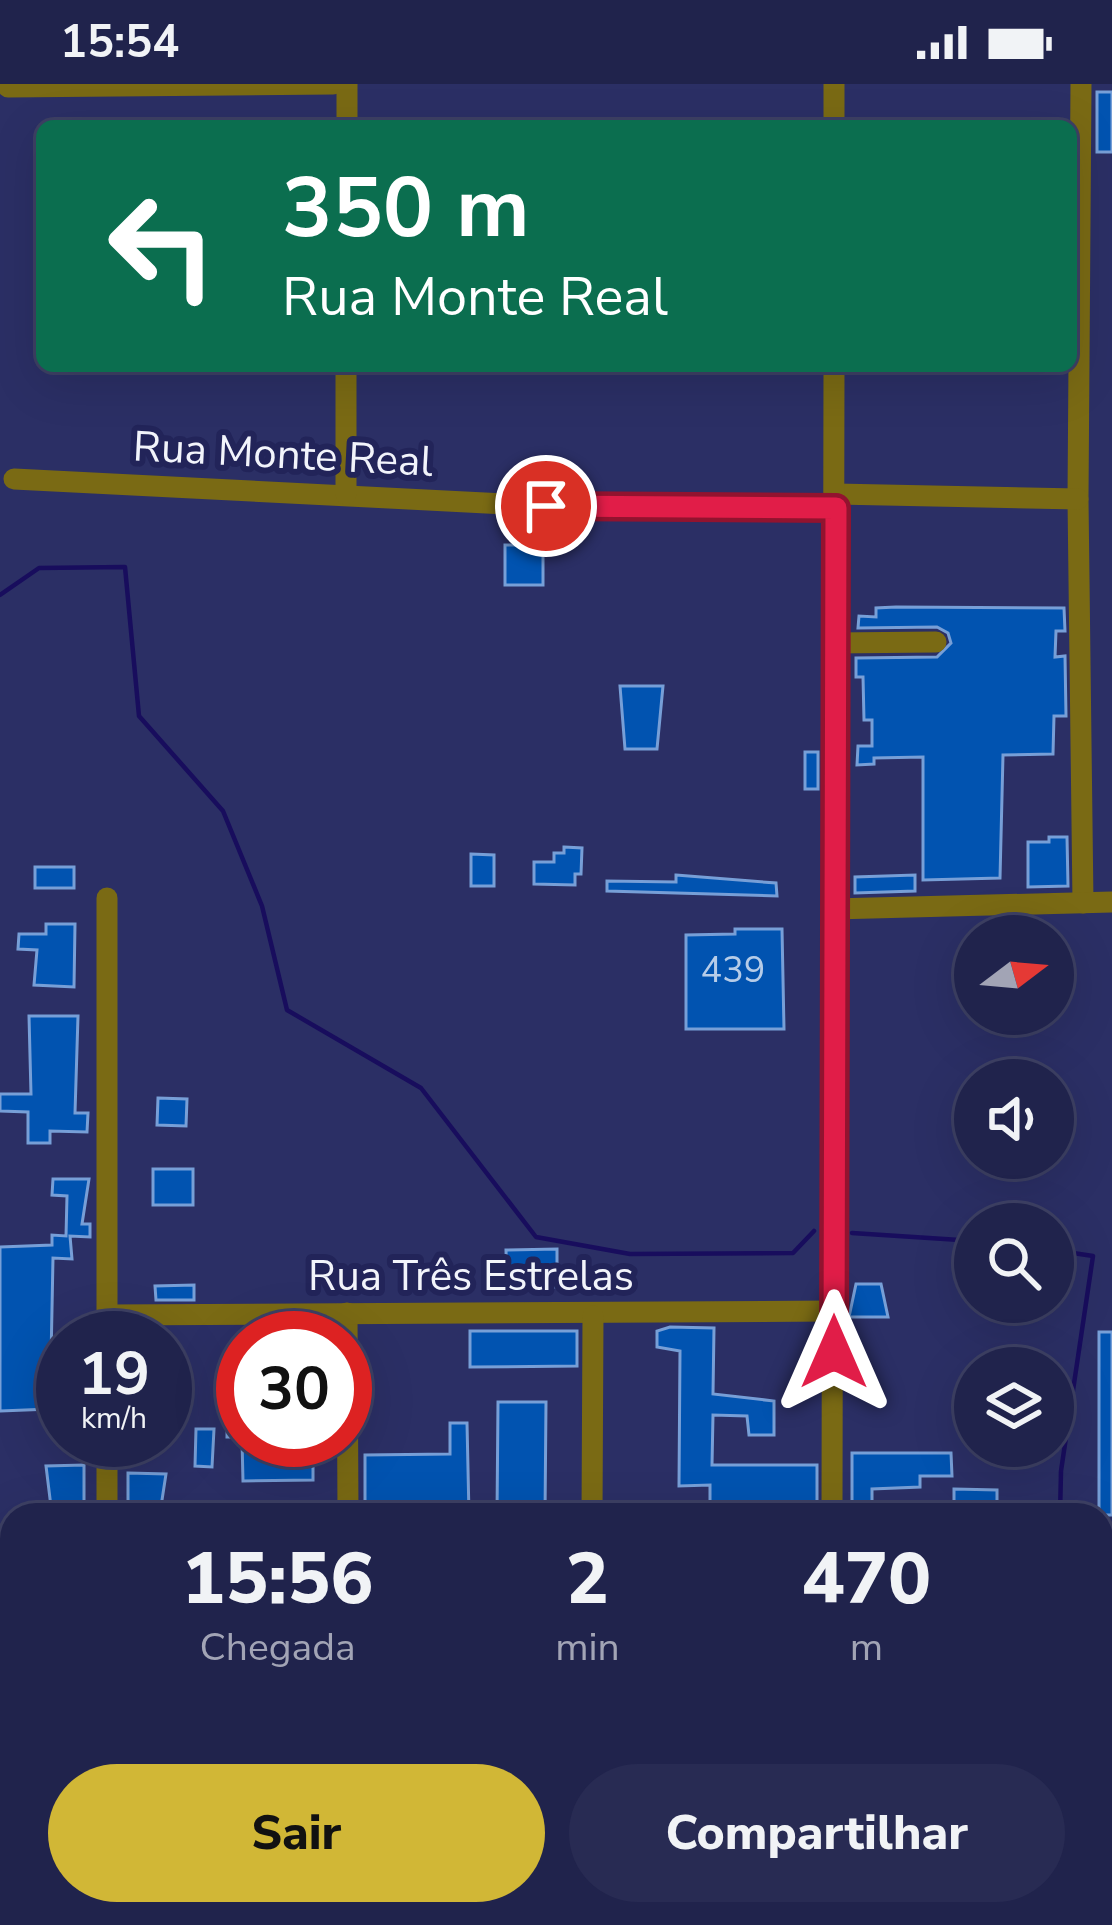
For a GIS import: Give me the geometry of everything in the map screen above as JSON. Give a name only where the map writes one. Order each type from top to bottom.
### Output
[{"type":"street","points":[[8,87],[333,84]]},
{"type":"street","points":[[347,84],[347,120]]},
{"type":"street","points":[[834,84],[834,120]]},
{"type":"street","points":[[1081,84],[1078,499],[1083,903]]},
{"type":"street","points":[[346,372],[346,494]]},
{"type":"street","points":[[832,1503],[834,372]]},
{"type":"street","name":"Rua Monte Real","points":[[14,479],[586,508],[1078,499]]},
{"type":"street","points":[[833,643],[936,642]]},
{"type":"street","points":[[107,898],[107,1311]]},
{"type":"street","points":[[833,909],[1112,902]]},
{"type":"street","name":"Rua Três Estrelas","points":[[372,1313],[834,1312]]},
{"type":"street","points":[[592,1503],[593,1316]]},
{"type":"street","points":[[107,1467],[107,1503]]},
{"type":"street","points":[[348,1467],[348,1503]]},
{"type":"building","points":[[1097,92],[1112,92],[1112,152],[1097,152]]},
{"type":"building","points":[[505,545],[543,545],[543,585],[505,585]]},
{"type":"building","points":[[876,608],[1064,608],[1065,631],[1056,631],[1055,657],[1065,656],[1066,716],[1054,716],[1053,754],[1003,755],[1000,878],[923,880],[923,757],[874,758],[874,764],[857,765],[858,746],[872,746],[872,720],[864,720],[863,677],[856,677],[856,658],[937,657],[951,643],[948,633],[937,627],[858,628],[859,616],[876,617]]},
{"type":"building","points":[[620,686],[663,686],[657,749],[625,749]]},
{"type":"building","points":[[805,752],[818,752],[818,789],[805,789]]},
{"type":"building","points":[[1049,837],[1067,837],[1068,886],[1028,887],[1028,842],[1049,842]]},
{"type":"building","points":[[564,847],[582,848],[581,874],[575,874],[575,885],[534,884],[534,862],[554,862],[554,853],[564,853]]},
{"type":"building","points":[[471,854],[494,855],[494,886],[471,886]]},
{"type":"building","points":[[35,867],[74,867],[74,888],[35,888]]},
{"type":"building","points":[[676,875],[776,883],[777,896],[607,891],[607,881],[676,882]]},
{"type":"building","points":[[915,875],[915,891],[855,893],[855,877]]},
{"type":"building","points":[[46,924],[75,924],[74,987],[34,985],[37,950],[18,949],[19,934],[46,934]]},
{"type":"building","points":[[735,929],[782,929],[784,1029],[686,1029],[686,935],[735,934]]},
{"type":"building","points":[[29,1016],[78,1016],[75,1113],[88,1113],[87,1132],[50,1131],[50,1143],[28,1143],[28,1112],[0,1111],[0,1094],[31,1094]]},
{"type":"building","points":[[158,1098],[187,1099],[186,1126],[157,1125]]},
{"type":"building","points":[[153,1169],[193,1169],[193,1205],[153,1205]]},
{"type":"building","points":[[53,1179],[89,1179],[82,1224],[90,1224],[90,1237],[70,1236],[72,1259],[53,1258],[52,1311],[36,1311],[36,1410],[0,1411],[0,1247],[52,1245],[52,1235],[66,1236],[67,1196],[52,1195]]},
{"type":"building","points":[[557,1249],[557,1287],[507,1288],[506,1250]]},
{"type":"building","points":[[856,1284],[881,1284],[888,1317],[849,1317]]},
{"type":"building","points":[[194,1285],[194,1300],[156,1300],[155,1286]]},
{"type":"building","points":[[714,1328],[713,1394],[774,1401],[774,1435],[749,1435],[747,1416],[713,1415],[712,1465],[817,1465],[817,1503],[710,1503],[710,1485],[679,1486],[680,1351],[657,1347],[657,1331]]},
{"type":"building","points":[[470,1331],[577,1331],[577,1366],[470,1367]]},
{"type":"building","points":[[1099,1332],[1112,1332],[1112,1503],[1099,1503]]},
{"type":"building","points":[[498,1402],[546,1402],[545,1503],[497,1503]]},
{"type":"building","points":[[450,1423],[467,1423],[469,1503],[365,1503],[365,1467],[372,1467],[372,1455],[450,1454]]},
{"type":"building","points":[[196,1429],[214,1429],[212,1467],[195,1466]]},
{"type":"building","points":[[852,1453],[951,1453],[952,1476],[920,1476],[920,1487],[872,1489],[872,1503],[852,1503]]},
{"type":"building","points":[[46,1467],[84,1467],[84,1503],[51,1503]]},
{"type":"building","points":[[243,1467],[313,1467],[313,1480],[243,1481]]},
{"type":"building","points":[[128,1473],[166,1474],[162,1503],[128,1503]]},
{"type":"building","points":[[954,1489],[997,1490],[997,1503],[954,1503]]},
{"type":"waterway","points":[[0,595],[39,568],[125,567],[139,716],[223,811],[262,906],[287,1010],[421,1088],[536,1237],[630,1254],[793,1253],[814,1231]]},
{"type":"waterway","points":[[852,1233],[954,1240]]},
{"type":"waterway","points":[[1060,1503],[1093,1256],[1074,1253]]},
{"type":"route","points":[[546,506],[836,508],[834,1352]]}]
